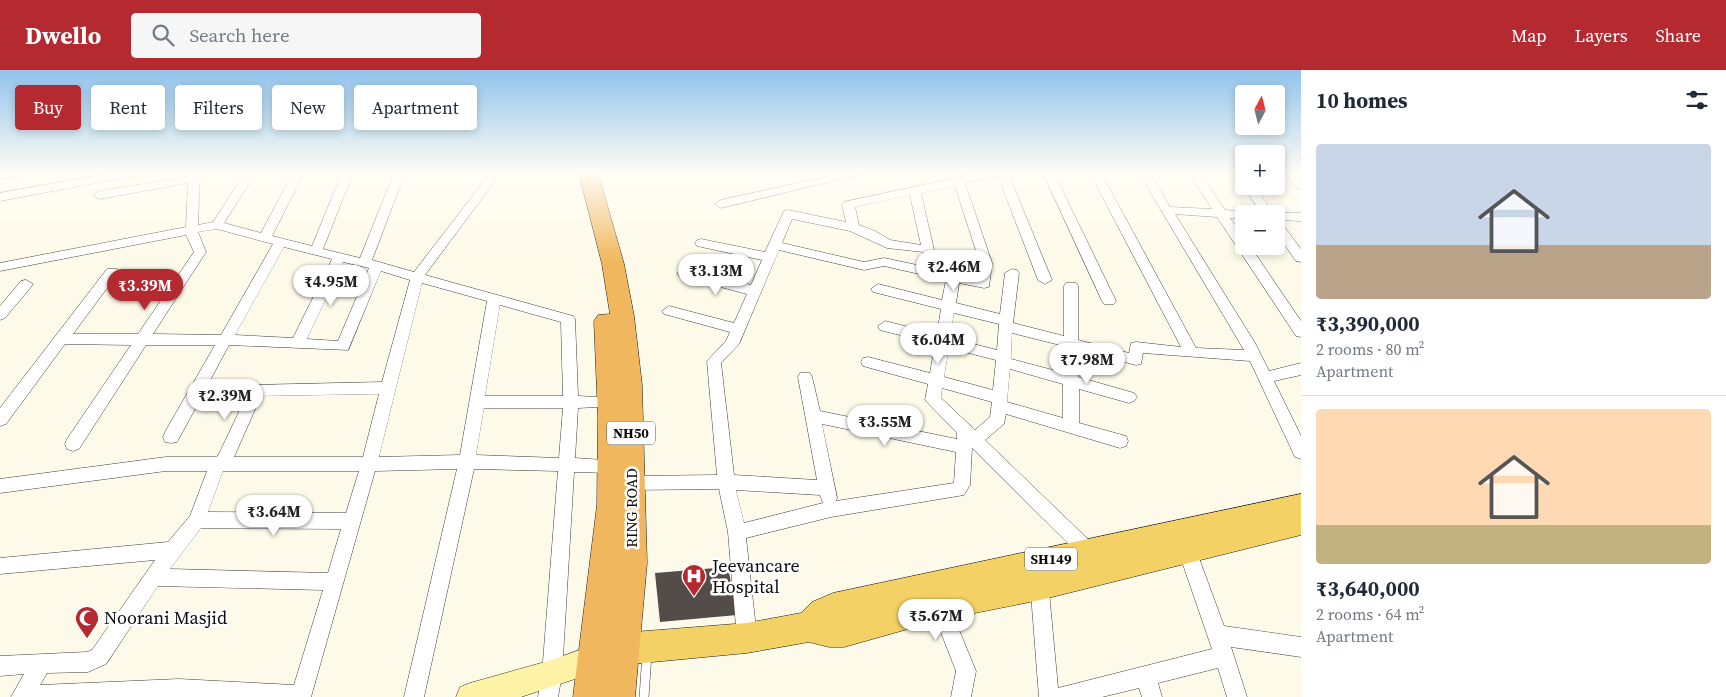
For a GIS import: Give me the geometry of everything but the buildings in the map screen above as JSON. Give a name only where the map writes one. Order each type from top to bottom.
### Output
[{"type":"highway","name":"RING ROAD","points":[[584,202],[599,274],[608,336],[612,466],[611,505],[590,697]]},
{"type":"highway","name":"RING ROAD","points":[[596,202],[613,264],[622,316],[630,385],[634,648],[618,697]]},
{"type":"main road","name":"SH149","points":[[1039,574],[1088,551],[1301,520]]},
{"type":"main road","name":"SH149","points":[[593,659],[634,648],[747,638],[808,627],[829,632],[844,632],[936,595],[1039,574],[1187,550],[1301,520]]},
{"type":"main road","points":[[470,697],[550,685],[593,659]]},
{"type":"street","points":[[73,444],[200,252],[192,231],[193,202]]},
{"type":"street","points":[[217,225],[232,202]]},
{"type":"street","points":[[265,238],[284,202]]},
{"type":"street","points":[[316,252],[336,202]]},
{"type":"street","points":[[61,339],[224,340],[343,346],[391,202]]},
{"type":"street","points":[[22,697],[179,689],[301,696],[368,464],[417,276],[473,202]]},
{"type":"street","points":[[721,204],[729,202]]},
{"type":"street","points":[[852,227],[848,205],[861,202]]},
{"type":"street","points":[[747,638],[737,532],[726,482],[714,361],[732,344],[788,214],[852,227],[871,234],[887,244],[928,250],[917,202]]},
{"type":"street","points":[[701,243],[772,251],[864,266],[884,262],[984,284],[986,263],[967,202]]},
{"type":"street","points":[[1013,202],[1045,280]]},
{"type":"street","points":[[1062,202],[1109,301]]},
{"type":"street","points":[[1110,202],[1192,353]]},
{"type":"street","points":[[1162,202],[1265,377],[1295,424],[1301,452]]},
{"type":"street","points":[[1213,202],[1301,332]]},
{"type":"street","points":[[1167,210],[1235,214]]},
{"type":"street","points":[[1285,217],[1301,218]]},
{"type":"street","points":[[0,266],[217,225],[316,252],[417,276],[568,319],[571,402],[568,466],[550,685]]},
{"type":"street","points":[[1285,236],[1301,258]]},
{"type":"street","points":[[171,437],[280,242]]},
{"type":"street","points":[[297,344],[340,257]]},
{"type":"street","points":[[0,420],[112,272]]},
{"type":"street","points":[[684,273],[755,291]]},
{"type":"street","points":[[812,416],[967,440],[998,420],[1012,273]]},
{"type":"street","points":[[953,277],[933,400],[967,440],[1088,551]]},
{"type":"street","points":[[0,315],[26,284]]},
{"type":"street","points":[[1071,286],[1071,427]]},
{"type":"street","points":[[878,289],[947,306],[1136,360],[1136,347],[1192,353],[1254,356]]},
{"type":"street","points":[[414,697],[467,462],[494,298]]},
{"type":"street","points":[[669,311],[739,329]]},
{"type":"street","points":[[885,326],[943,341],[1072,382],[1129,397]]},
{"type":"street","points":[[868,362],[935,380],[1071,427],[1120,441]]},
{"type":"street","points":[[1265,377],[1301,369]]},
{"type":"street","points":[[804,377],[831,509]]},
{"type":"street","points":[[195,392],[388,388]]},
{"type":"street","points":[[0,666],[88,662],[98,658],[153,577],[197,520],[220,463],[256,391]]},
{"type":"street","points":[[478,402],[611,402]]},
{"type":"street","points":[[737,532],[831,509],[958,490],[962,485],[967,440]]},
{"type":"street","points":[[0,486],[166,464],[467,462],[612,466]]},
{"type":"street","points":[[632,483],[726,482],[827,488]]},
{"type":"street","points":[[197,520],[352,521]]},
{"type":"street","points":[[0,566],[173,550]]},
{"type":"street","points":[[1187,550],[1237,697]]},
{"type":"street","points":[[1039,574],[1049,697]]},
{"type":"street","points":[[153,577],[334,582]]},
{"type":"street","points":[[936,595],[966,671],[961,697]]},
{"type":"street","points":[[1217,634],[1301,647]]},
{"type":"street","points":[[1062,697],[1224,656]]},
{"type":"street","points":[[22,697],[42,663]]},
{"type":"street","points":[[1146,676],[1152,697]]},
{"type":"lane","points":[[634,648],[644,697]]},
{"type":"place","name":"Jeevancare Hospital","points":[[694,597]]},
{"type":"place","name":"Noorani Masjid","points":[[87,639]]}]
